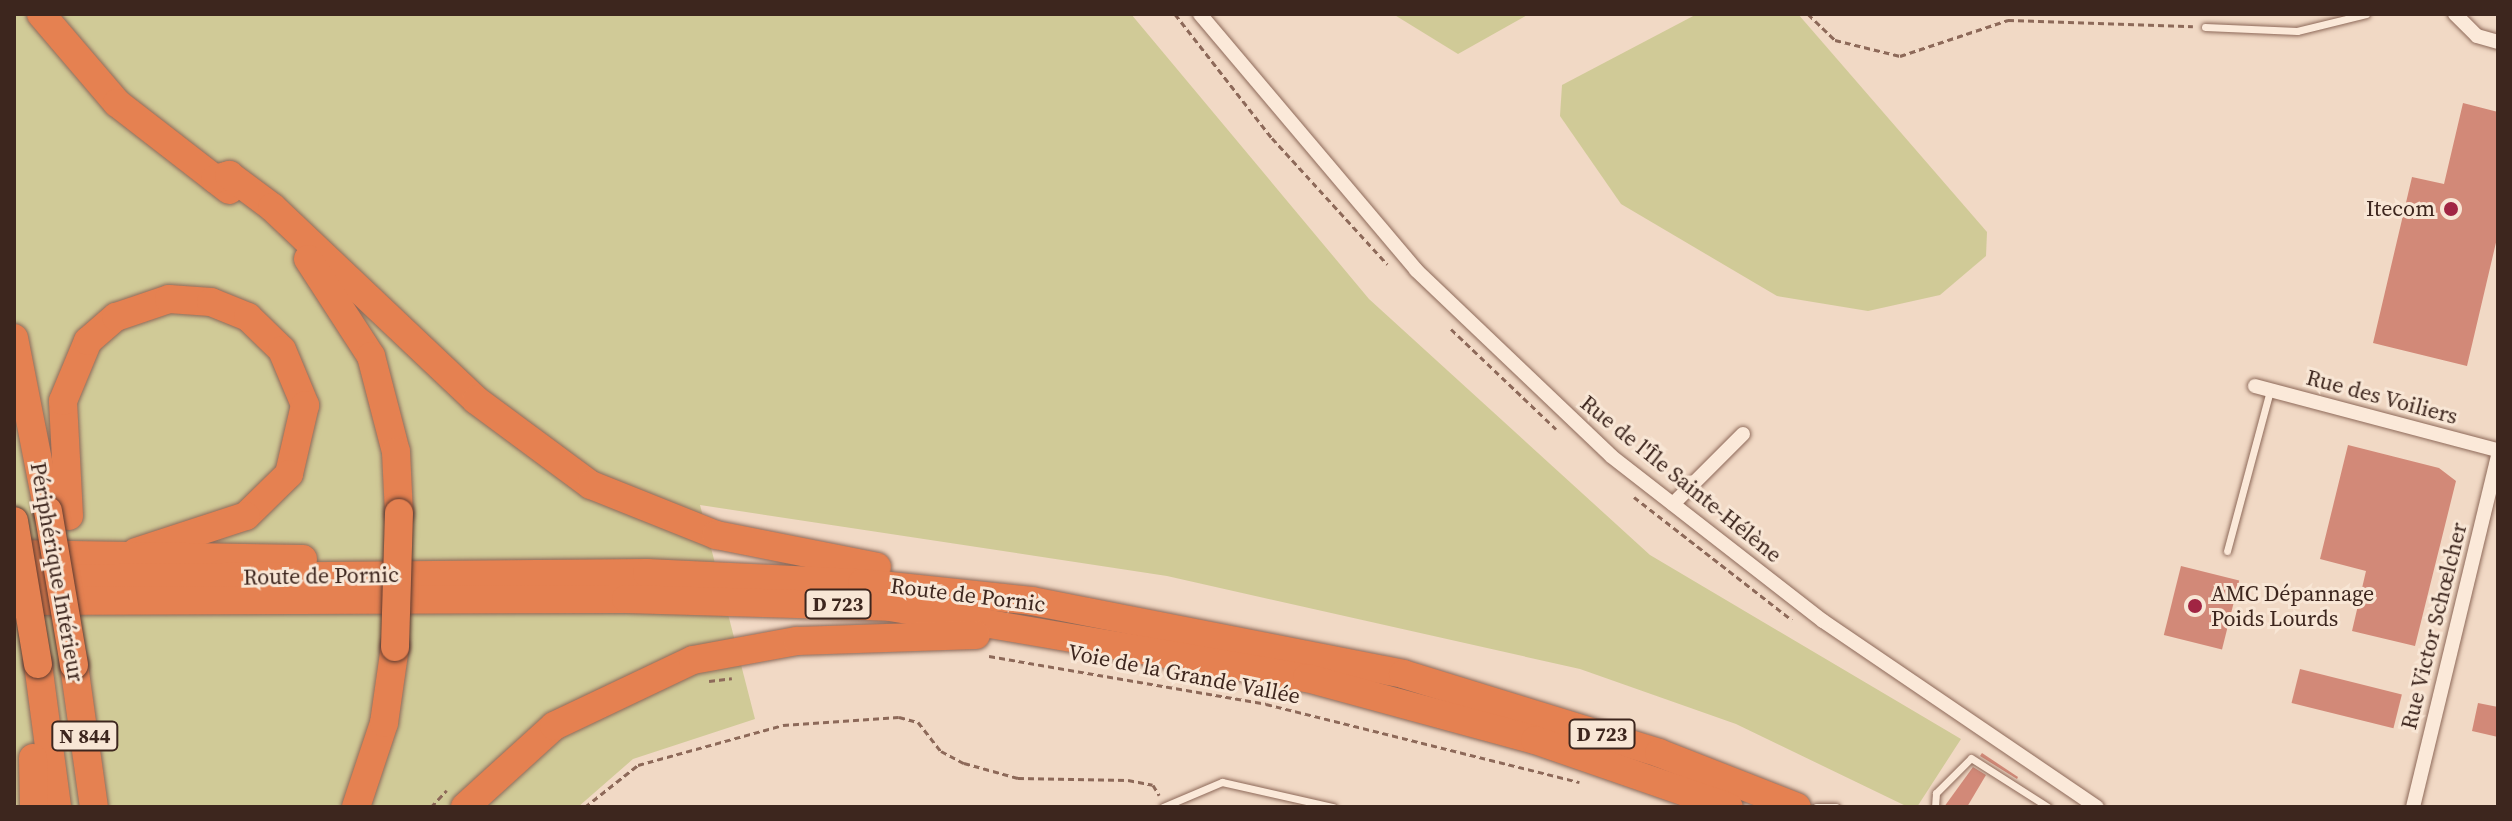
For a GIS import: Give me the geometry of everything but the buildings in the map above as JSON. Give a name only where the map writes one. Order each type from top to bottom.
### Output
[{"type":"highway","points":[[41,14],[83,71],[288,237],[347,310],[385,396],[399,513],[395,647],[384,723],[356,807]]},
{"type":"highway","points":[[215,179],[229,175],[272,207],[476,400],[591,485],[716,535],[916,572],[938,589]]},
{"type":"highway","points":[[58,513],[63,401],[88,341],[116,317],[169,299],[211,302],[248,317],[282,350],[305,405],[289,474],[246,516],[136,552]]},
{"type":"highway","name":"Périphérique Intérieur","points":[[14,338],[75,571],[64,602],[94,807]]},
{"type":"highway","name":"N 844","points":[[14,521],[43,696],[57,807]]},
{"type":"highway","name":"D 723","points":[[14,554],[136,552],[647,573]]},
{"type":"highway","name":"Route de Pornic","points":[[14,579],[647,573],[938,589],[1121,615],[1350,660],[1570,723],[1797,807]]},
{"type":"highway","points":[[14,616],[74,615],[96,600]]},
{"type":"highway","name":"Route de Pornic","points":[[14,601],[767,600],[890,607],[1116,640],[1379,696],[1729,807]]},
{"type":"highway","points":[[465,807],[554,726],[693,660],[886,635],[988,636],[1081,649],[1116,640]]},
{"type":"highway","points":[[34,807],[30,719],[43,696]]},
{"type":"street","name":"Rue de l'Île Sainte-Hélène","points":[[1200,14],[1416,270],[1611,456],[1823,621],[2097,807]]},
{"type":"street","points":[[2455,14],[2477,36],[2498,42]]},
{"type":"street","name":"Rue des Voiliers","points":[[2255,386],[2498,452]]},
{"type":"street","points":[[1673,504],[1743,434]]},
{"type":"street","name":"Rue Victor Schœlcher","points":[[2413,807],[2498,452]]},
{"type":"lane","points":[[2205,27],[2297,31],[2366,14]]},
{"type":"lane","points":[[2227,551],[2271,390]]},
{"type":"lane","points":[[1935,807],[1936,793],[1971,758],[2048,807]]},
{"type":"lane","points":[[1164,806],[1222,782],[1333,807]]},
{"type":"lane","points":[[1816,807],[1836,807]]},
{"type":"path","points":[[1808,14],[1835,40],[1900,56],[2008,20],[2205,27]]},
{"type":"path","name":"Voie de la Grande Vallée","points":[[976,655],[1266,704],[1590,785]]},
{"type":"path","points":[[703,672],[716,683],[740,676]]},
{"type":"path","points":[[585,807],[638,765],[783,725],[899,717],[918,722],[941,751],[964,763],[1018,778],[1128,780],[1153,785],[1164,806]]},
{"type":"shaded area","points":[[14,14],[1131,14],[1369,299],[1650,555],[1961,739],[1917,807],[1908,807],[1736,724],[1580,669],[1167,576],[700,505],[755,719],[633,759],[578,807],[14,807]]},
{"type":"shaded area","points":[[1393,14],[1529,14],[1458,54]]},
{"type":"shaded area","points":[[1697,14],[1798,14],[1987,232],[1986,256],[1940,295],[1868,311],[1777,296],[1621,204],[1560,116],[1562,85]]},
{"type":"place","name":"Itecom","points":[[2451,209]]},
{"type":"place","name":"AMC Dépannage Poids Lourds","points":[[2195,606]]}]
